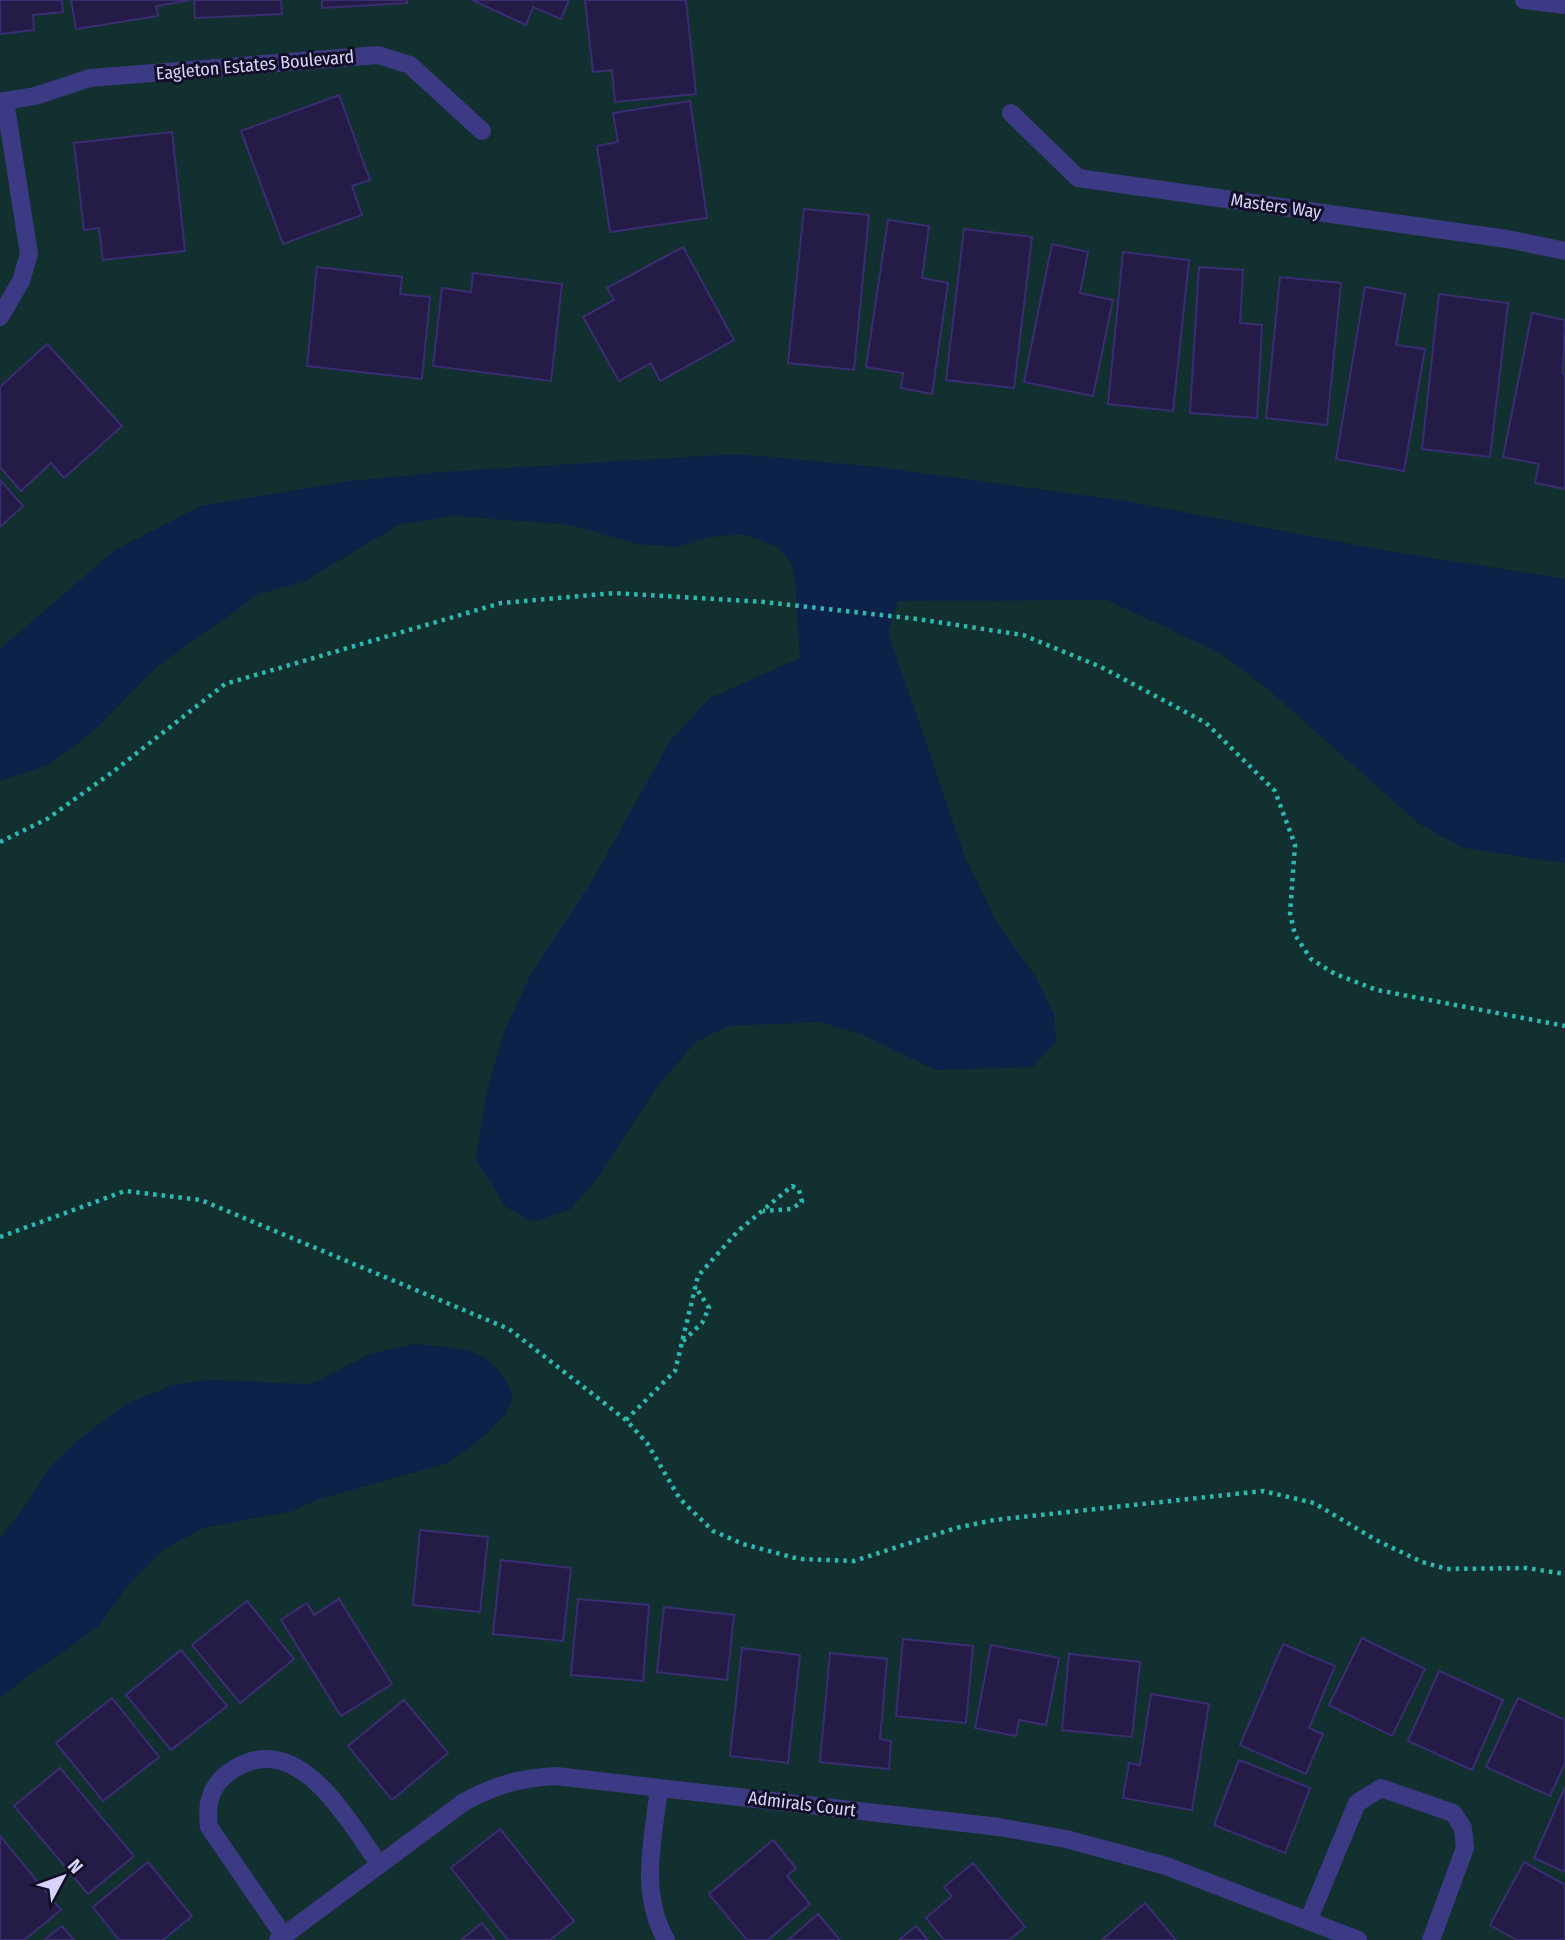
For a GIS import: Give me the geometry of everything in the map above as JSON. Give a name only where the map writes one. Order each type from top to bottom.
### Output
[{"type":"street","points":[[1524,0],[1565,5]]},
{"type":"street","name":"Eagleton Estates Boulevard","points":[[0,317],[21,281],[29,254],[3,102],[35,96],[90,78],[378,55],[410,65],[482,131]]},
{"type":"street","name":"Masters Way","points":[[1011,113],[1078,178],[1507,239],[1565,251]]},
{"type":"street","points":[[281,1938],[209,1827],[207,1810],[212,1791],[222,1777],[241,1764],[262,1756],[285,1760],[308,1775],[331,1800],[380,1865]]},
{"type":"street","name":"Admirals Court","points":[[281,1938],[464,1802],[495,1785],[525,1777],[556,1776],[999,1827],[1066,1839],[1166,1867],[1358,1940]]},
{"type":"street","points":[[659,1788],[649,1883],[652,1912],[666,1940]]},
{"type":"street","points":[[1308,1921],[1357,1803],[1381,1788],[1453,1813],[1463,1828],[1465,1848],[1431,1940]]},
{"type":"path","points":[[0,842],[47,819],[114,771],[225,684],[501,603],[614,593],[764,602],[916,619],[1023,635],[1101,667],[1206,723],[1275,791],[1295,845],[1290,913],[1295,935],[1311,959],[1327,969],[1377,990],[1565,1026]]},
{"type":"path","points":[[626,1420],[675,1371],[698,1276],[738,1231],[792,1186],[799,1189],[802,1202],[791,1209],[763,1211]]},
{"type":"path","points":[[0,1237],[125,1191],[201,1200],[509,1329],[626,1420],[647,1443],[680,1499],[713,1531],[743,1544],[799,1559],[854,1561],[956,1528],[994,1520],[1263,1491],[1314,1503],[1376,1540],[1447,1569],[1527,1568],[1565,1574]]},
{"type":"path","points":[[682,1341],[702,1323],[709,1308],[695,1286]]},
{"type":"green space","points":[[0,0],[1565,0],[1565,1940],[0,1940]]},
{"type":"water","points":[[737,454],[878,467],[1126,501],[1377,549],[1565,579],[1565,863],[1464,848],[1419,824],[1269,690],[1220,653],[1107,600],[898,601],[888,632],[965,857],[997,922],[1035,976],[1054,1014],[1056,1041],[1033,1067],[935,1070],[861,1034],[820,1022],[729,1026],[697,1041],[655,1089],[601,1174],[571,1209],[533,1222],[506,1207],[476,1160],[487,1090],[505,1029],[532,972],[593,879],[670,741],[710,698],[800,658],[795,581],[791,564],[778,547],[743,534],[711,537],[676,547],[638,544],[571,525],[455,516],[400,524],[305,581],[259,594],[159,665],[93,732],[48,765],[0,781],[0,649],[115,550],[201,506],[351,481],[444,472]]},
{"type":"water","points":[[414,1344],[475,1353],[497,1368],[513,1398],[505,1415],[487,1434],[448,1463],[319,1499],[293,1511],[203,1528],[163,1550],[126,1587],[100,1625],[0,1697],[0,1538],[29,1500],[47,1470],[77,1441],[126,1404],[173,1385],[208,1380],[311,1384],[370,1354]]},
{"type":"building","points":[[0,0],[62,0],[63,12],[33,15],[34,30],[0,34]]},
{"type":"building","points":[[71,0],[191,0],[156,6],[158,16],[76,29]]},
{"type":"building","points":[[194,0],[281,0],[282,14],[195,18]]},
{"type":"building","points":[[322,0],[407,0],[407,3],[322,8]]},
{"type":"building","points":[[472,0],[569,0],[561,19],[533,7],[526,25]]},
{"type":"building","points":[[585,0],[686,0],[696,94],[615,102],[612,70],[593,72]]},
{"type":"building","points":[[339,95],[370,180],[352,186],[362,215],[283,244],[241,131]]},
{"type":"building","points":[[690,101],[707,218],[610,232],[597,146],[618,142],[613,113]]},
{"type":"building","points":[[172,132],[185,251],[103,260],[99,228],[84,230],[74,143]]},
{"type":"building","points":[[804,209],[869,215],[854,370],[788,363]]},
{"type":"building","points":[[888,220],[929,226],[922,278],[948,283],[932,394],[901,388],[903,373],[866,367]]},
{"type":"building","points":[[964,229],[1032,237],[1014,388],[946,380]]},
{"type":"building","points":[[1052,244],[1088,252],[1080,293],[1113,300],[1093,396],[1024,382]]},
{"type":"building","points":[[683,247],[734,340],[660,381],[651,363],[619,381],[583,317],[614,300],[607,288]]},
{"type":"building","points":[[1123,252],[1189,260],[1173,411],[1108,404]]},
{"type":"building","points":[[317,267],[402,277],[400,294],[430,297],[422,379],[307,366]]},
{"type":"building","points":[[1199,267],[1243,270],[1240,323],[1262,325],[1257,418],[1190,413]]},
{"type":"building","points":[[473,273],[562,284],[551,381],[433,366],[442,288],[471,292]]},
{"type":"building","points":[[1280,277],[1341,283],[1327,425],[1266,418]]},
{"type":"building","points":[[1365,287],[1405,294],[1396,345],[1425,349],[1404,471],[1336,459]]},
{"type":"building","points":[[1439,294],[1508,303],[1490,457],[1422,449]]},
{"type":"building","points":[[1532,313],[1565,320],[1565,489],[1535,483],[1539,464],[1503,457]]},
{"type":"building","points":[[47,344],[122,426],[64,478],[51,463],[21,491],[0,467],[0,387]]},
{"type":"building","points":[[0,480],[23,506],[0,527]]},
{"type":"building","points":[[420,1530],[488,1537],[480,1612],[413,1605]]},
{"type":"building","points":[[501,1560],[571,1568],[563,1641],[493,1634]]},
{"type":"building","points":[[339,1599],[392,1684],[341,1716],[281,1620],[307,1603],[314,1615]]},
{"type":"building","points":[[578,1599],[649,1605],[643,1681],[571,1675]]},
{"type":"building","points":[[247,1601],[294,1659],[240,1703],[192,1645]]},
{"type":"building","points":[[664,1607],[734,1615],[727,1680],[657,1672]]},
{"type":"building","points":[[1362,1638],[1425,1669],[1392,1736],[1329,1705]]},
{"type":"building","points":[[903,1639],[973,1646],[966,1723],[896,1716]]},
{"type":"building","points":[[1283,1644],[1335,1666],[1309,1728],[1323,1734],[1306,1774],[1240,1745]]},
{"type":"building","points":[[991,1645],[1059,1658],[1046,1725],[1019,1720],[1016,1736],[975,1728]]},
{"type":"building","points":[[742,1648],[800,1655],[788,1763],[730,1756]]},
{"type":"building","points":[[181,1650],[227,1706],[171,1750],[126,1695]]},
{"type":"building","points":[[830,1653],[887,1659],[880,1739],[891,1741],[889,1769],[820,1762]]},
{"type":"building","points":[[1069,1654],[1140,1662],[1132,1737],[1062,1730]]},
{"type":"building","points":[[1439,1671],[1503,1700],[1472,1770],[1408,1741]]},
{"type":"building","points":[[1151,1694],[1209,1704],[1192,1810],[1123,1798],[1129,1763],[1140,1765]]},
{"type":"building","points":[[112,1698],[159,1757],[103,1801],[56,1743]]},
{"type":"building","points":[[1518,1698],[1565,1720],[1565,1763],[1550,1796],[1486,1767]]},
{"type":"building","points":[[404,1700],[448,1753],[392,1800],[348,1746]]},
{"type":"building","points":[[1239,1760],[1310,1788],[1285,1853],[1214,1825]]},
{"type":"building","points":[[60,1768],[134,1856],[88,1894],[14,1806]]},
{"type":"building","points":[[1565,1787],[1565,1872],[1534,1858]]},
{"type":"building","points":[[500,1829],[574,1921],[550,1940],[508,1940],[451,1868]]},
{"type":"building","points":[[0,1836],[61,1910],[24,1940],[0,1940]]},
{"type":"building","points":[[773,1840],[796,1868],[787,1876],[810,1904],[768,1940],[747,1940],[709,1894]]},
{"type":"building","points":[[148,1862],[192,1916],[163,1940],[119,1940],[93,1907]]},
{"type":"building","points":[[1524,1862],[1565,1885],[1565,1940],[1517,1940],[1490,1925]]},
{"type":"building","points":[[973,1863],[1025,1927],[1009,1940],[944,1940],[926,1918],[952,1896],[944,1887]]},
{"type":"building","points":[[1145,1903],[1176,1940],[1102,1940]]},
{"type":"building","points":[[818,1914],[840,1940],[788,1940]]},
{"type":"building","points":[[482,1923],[495,1940],[461,1940]]},
{"type":"building","points":[[62,1926],[74,1940],[44,1940]]},
{"type":"building","points":[[916,1926],[928,1940],[899,1940]]}]
